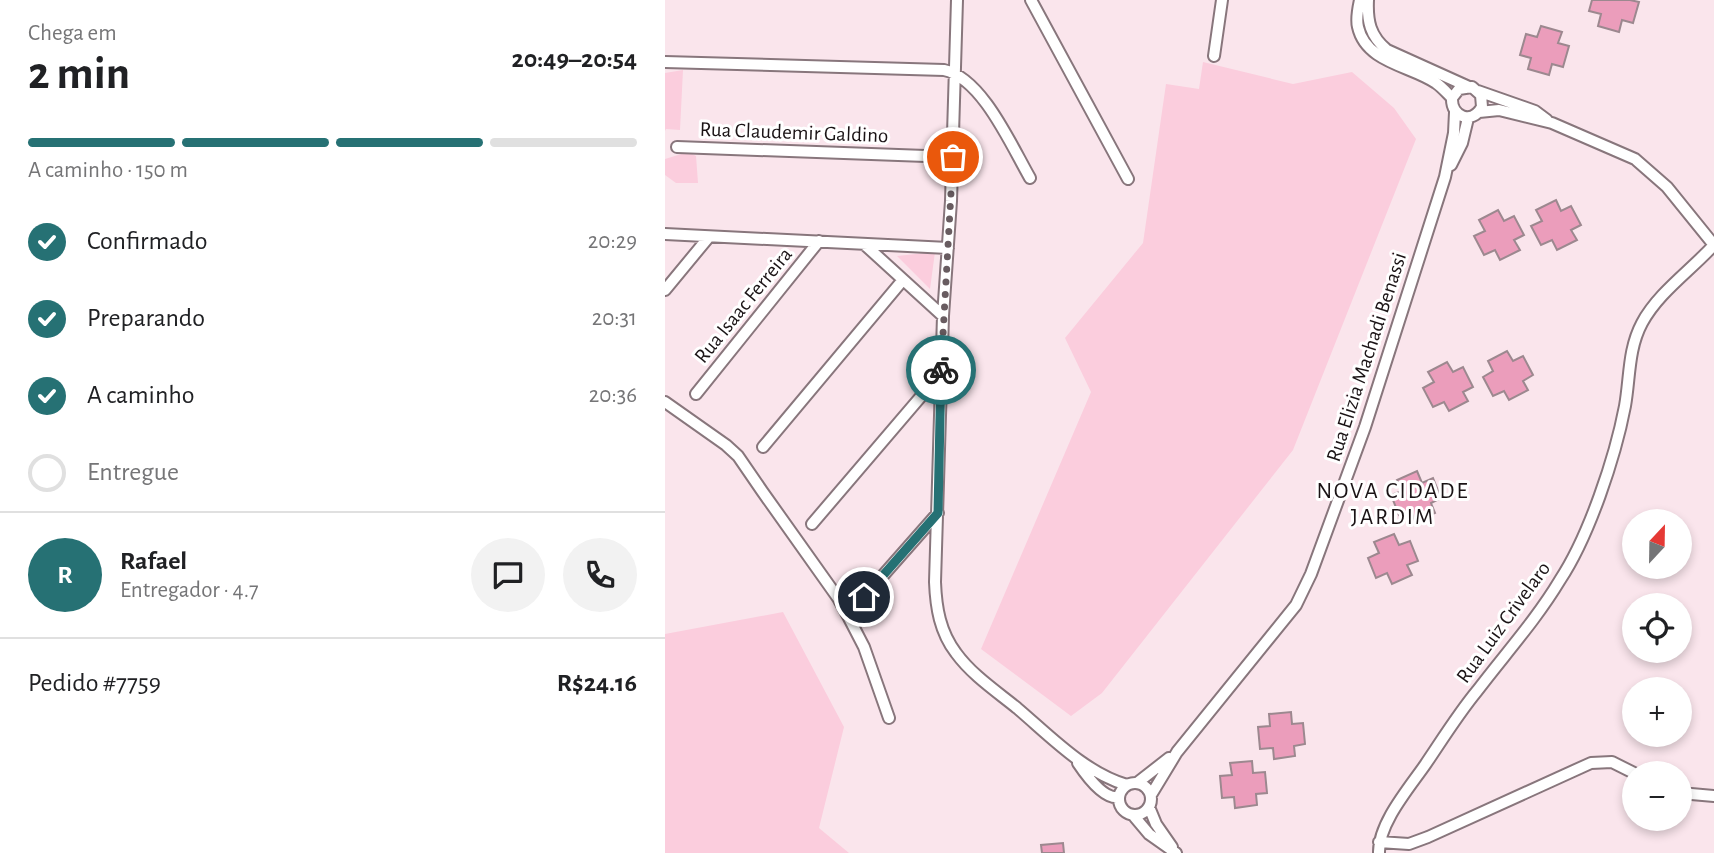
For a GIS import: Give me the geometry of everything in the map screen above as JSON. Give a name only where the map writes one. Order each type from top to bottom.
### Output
[{"type":"street","points":[[957,0],[953,157],[941,373],[935,582],[939,619],[957,654],[979,677],[1073,755],[1109,779],[1146,787],[1151,795],[1149,807],[1156,824],[1176,853]]},
{"type":"street","points":[[1031,0],[1128,179]]},
{"type":"street","points":[[1213,56],[1222,0]]},
{"type":"street","points":[[1360,0],[1358,27],[1362,37],[1392,63],[1435,83],[1452,98],[1455,111],[1474,115],[1499,110],[1552,123],[1618,150],[1650,171],[1680,201],[1714,246]]},
{"type":"street","points":[[1368,0],[1369,25],[1375,46]]},
{"type":"street","points":[[1375,46],[1473,89],[1535,111],[1552,123]]},
{"type":"street","points":[[665,62],[954,72],[977,91],[1030,178]]},
{"type":"street","points":[[1452,98],[1458,89],[1473,89]]},
{"type":"street","points":[[1473,89],[1483,101],[1474,115]]},
{"type":"street","name":"Rua Elizia Machadi Benassi","points":[[1151,795],[1177,752],[1296,605],[1304,590],[1365,427],[1445,177],[1454,132],[1455,111]]},
{"type":"street","name":"Rua Elizia Machadi Benassi","points":[[1445,177],[1474,115]]},
{"type":"street","name":"Rua Claudemir Galdino","points":[[677,147],[953,157]]},
{"type":"street","points":[[665,234],[948,248]]},
{"type":"street","points":[[665,290],[708,238]]},
{"type":"street","name":"Rua Isaac Ferreira","points":[[696,394],[820,242]]},
{"type":"street","points":[[864,244],[943,316]]},
{"type":"street","name":"Rua Luiz Crivelaro","points":[[1379,848],[1385,826],[1410,786],[1562,578],[1588,524],[1605,479],[1625,405],[1627,375],[1634,341],[1641,324],[1653,305],[1714,246]]},
{"type":"street","points":[[763,447],[902,281]]},
{"type":"street","points":[[812,524],[941,373]]},
{"type":"street","points":[[665,402],[726,445],[738,457],[838,598],[864,647],[889,718]]},
{"type":"street","points":[[864,597],[938,513]]},
{"type":"street","name":"Rua Elizia Machadi Benassi","points":[[1132,784],[1177,752]]},
{"type":"street","points":[[1073,755],[1082,769],[1107,795],[1119,797],[1132,784]]},
{"type":"street","points":[[1379,848],[1409,844],[1428,837],[1591,763],[1612,762],[1622,767]]},
{"type":"street","points":[[1692,794],[1714,796]]},
{"type":"street","points":[[1119,797],[1123,809],[1133,815],[1149,834],[1176,853]]},
{"type":"street","points":[[1133,815],[1142,813],[1149,807]]},
{"type":"shaded area","points":[[1203,62],[1293,84],[1352,72],[1394,108],[1416,139],[1293,450],[1102,693],[1071,716],[981,649],[1091,392],[1065,338],[1143,243],[1166,84],[1199,89]]},
{"type":"shaded area","points":[[683,70],[680,130],[665,131],[665,73]]},
{"type":"shaded area","points":[[688,152],[696,156],[698,183],[676,183],[665,175],[665,159]]},
{"type":"shaded area","points":[[935,252],[930,289],[897,256]]},
{"type":"shaded area","points":[[783,612],[844,727],[819,828],[849,853],[665,853],[665,634]]},
{"type":"building","points":[[1592,0],[1639,2],[1633,23],[1622,20],[1619,32],[1598,26],[1601,14],[1589,11]]},
{"type":"building","points":[[1541,26],[1562,32],[1558,43],[1569,46],[1563,67],[1552,64],[1549,75],[1528,69],[1531,58],[1520,55],[1526,34],[1537,37]]},
{"type":"building","points":[[1556,200],[1561,211],[1571,206],[1581,225],[1571,230],[1577,240],[1557,250],[1552,240],[1541,245],[1531,226],[1542,221],[1536,210]]},
{"type":"building","points":[[1498,210],[1504,221],[1514,216],[1524,235],[1514,240],[1520,250],[1500,260],[1495,250],[1484,255],[1474,236],[1485,231],[1479,220]]},
{"type":"building","points":[[1507,351],[1513,361],[1523,356],[1533,375],[1523,381],[1528,390],[1509,400],[1504,391],[1493,396],[1483,377],[1493,371],[1488,361]]},
{"type":"building","points":[[1447,362],[1453,372],[1463,367],[1473,387],[1463,392],[1468,401],[1449,411],[1444,402],[1433,407],[1423,388],[1434,382],[1428,372]]},
{"type":"building","points":[[1417,471],[1422,483],[1433,478],[1441,498],[1431,503],[1435,513],[1415,521],[1411,511],[1399,515],[1391,495],[1402,491],[1397,480]]},
{"type":"building","points":[[1394,534],[1399,545],[1410,541],[1418,561],[1407,565],[1412,575],[1392,584],[1387,573],[1376,578],[1368,558],[1379,553],[1374,542]]},
{"type":"building","points":[[1291,712],[1292,724],[1303,723],[1305,744],[1294,746],[1295,756],[1274,759],[1273,748],[1260,749],[1258,727],[1270,726],[1269,714]]},
{"type":"building","points":[[1252,761],[1253,773],[1265,772],[1267,793],[1256,794],[1257,805],[1235,808],[1234,797],[1222,798],[1220,776],[1232,775],[1230,763]]},
{"type":"building","points":[[1063,843],[1064,853],[1042,853],[1041,845]]},
{"type":"way so far","points":[[941,370],[953,157]]},
{"type":"district","name":"NOVA CIDADE JARDIM","points":[[1393,503]]},
{"type":"route","points":[[864,597],[938,513],[941,370]]}]
